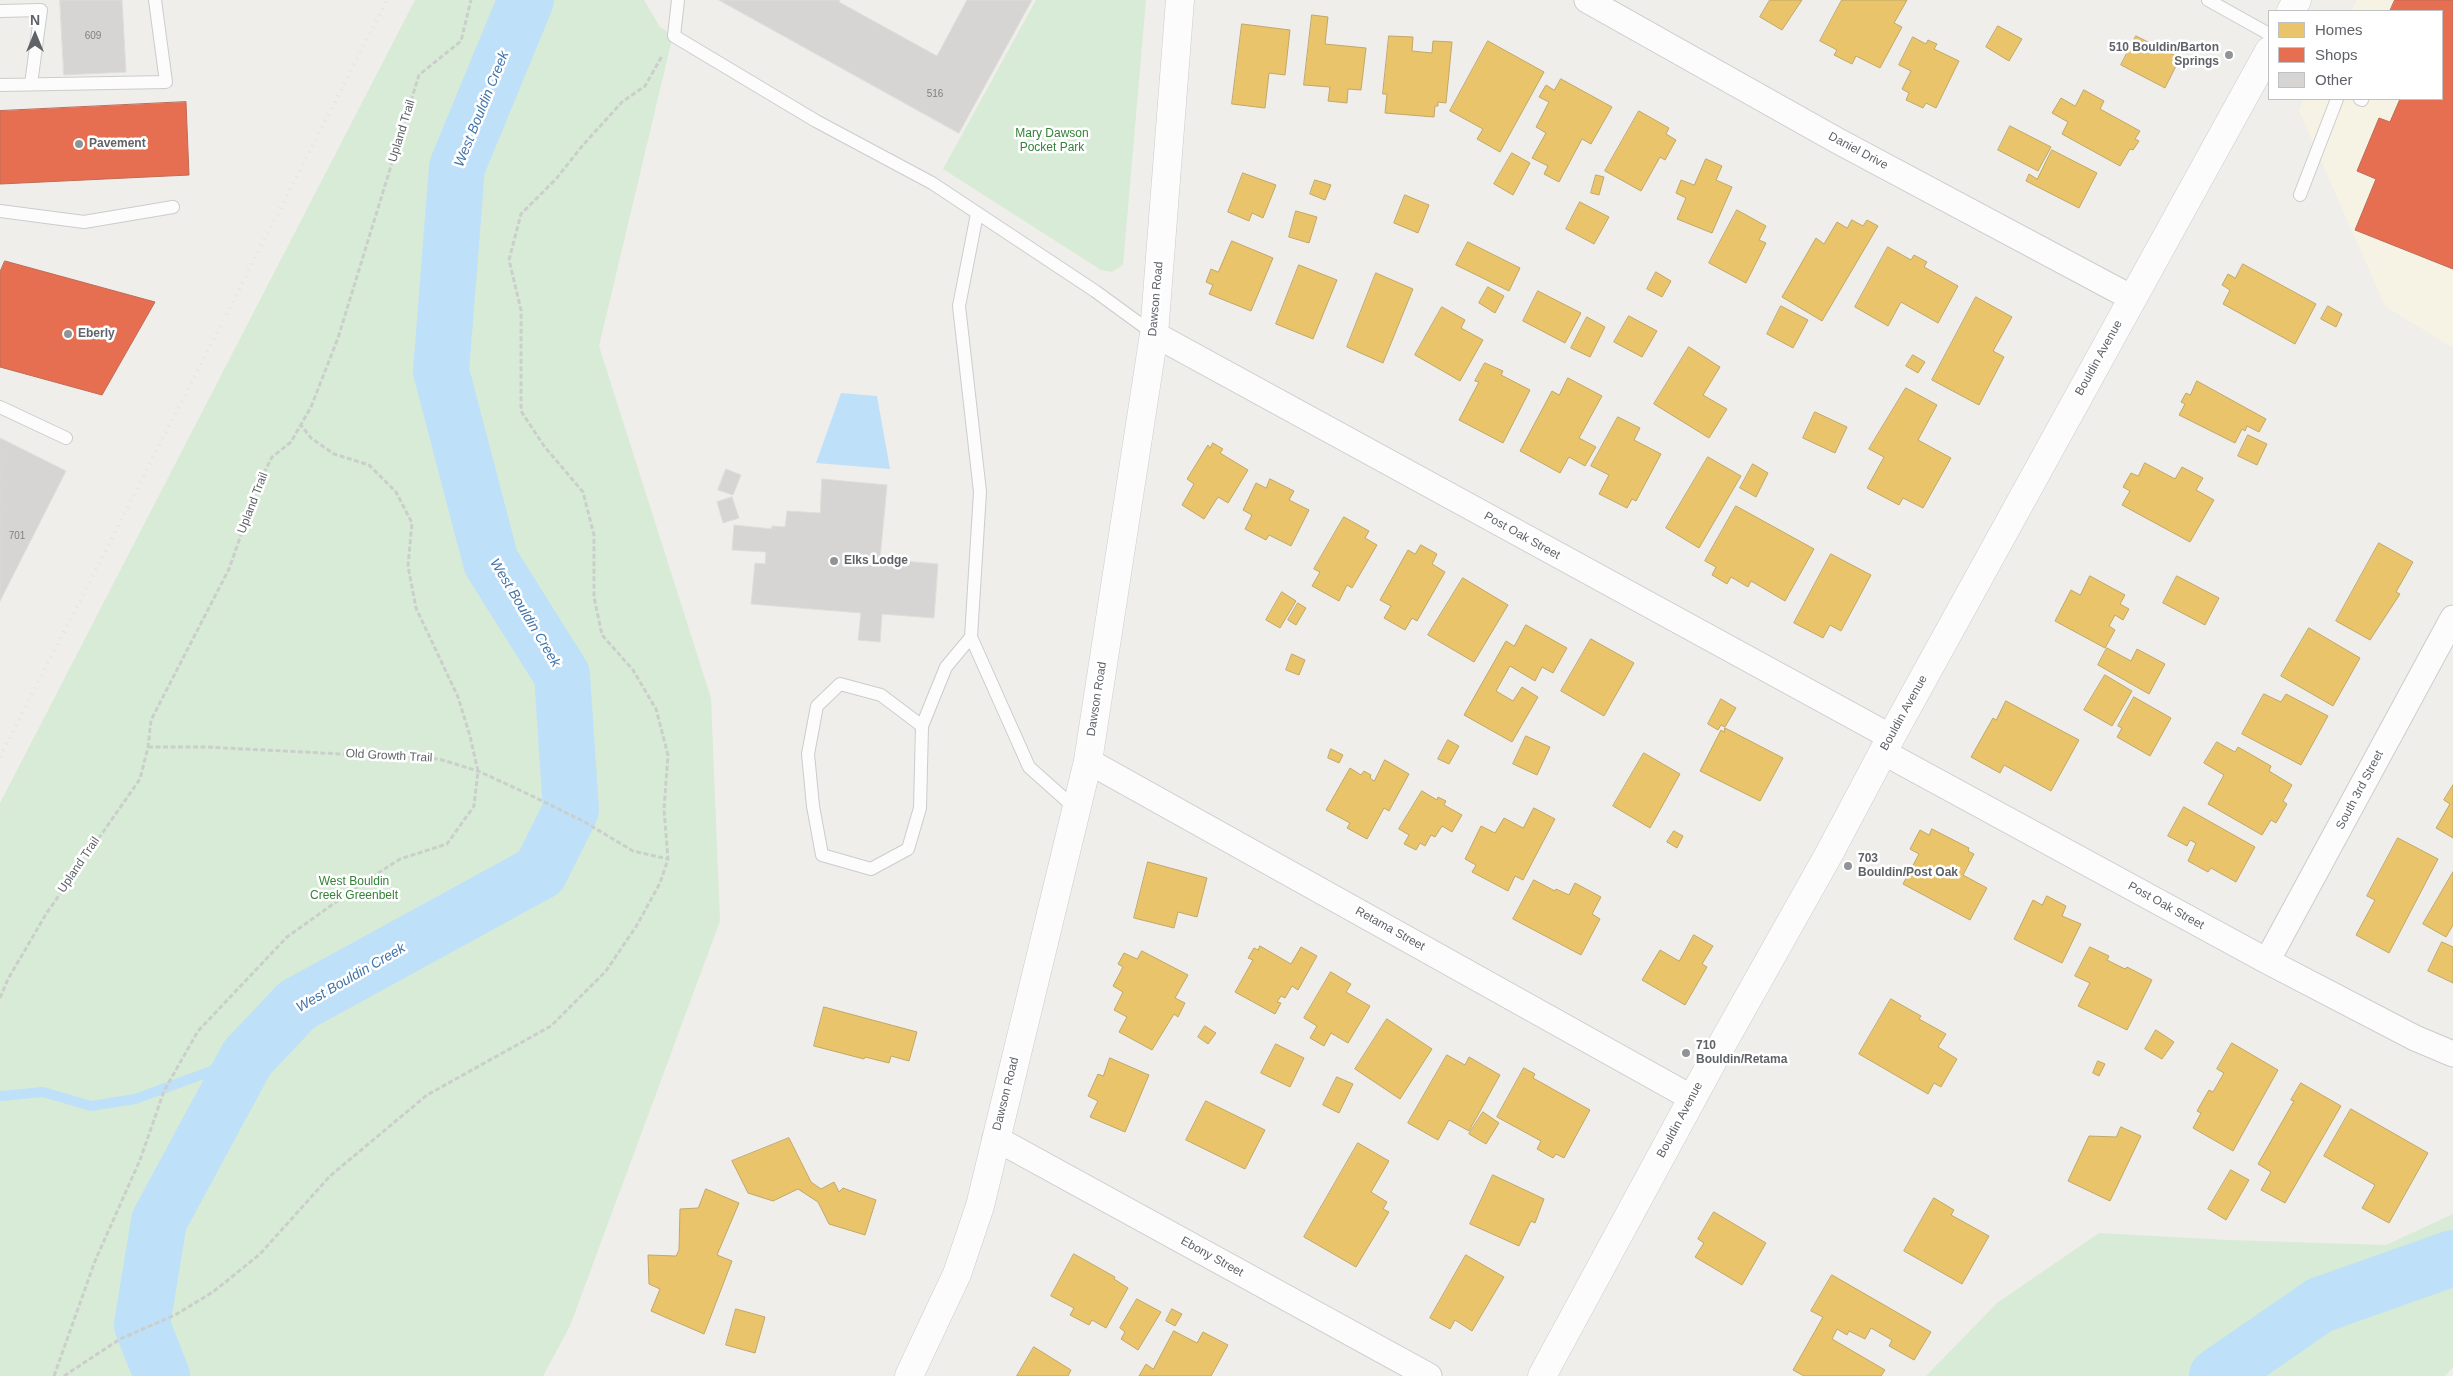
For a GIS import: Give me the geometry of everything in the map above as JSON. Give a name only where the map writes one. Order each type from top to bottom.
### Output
[{"type":"street","name":"Dawson Road","points":[[909,1376],[957,1274],[980,1206],[1088,761],[1154,334],[1180,0]]},
{"type":"street","name":"Daniel Drive","points":[[1586,0],[1838,141],[2132,298]]},
{"type":"street","name":"Bouldin Avenue","points":[[1542,1376],[1692,1098],[1829,854],[1887,744],[2268,53]]},
{"type":"street","name":"Post Oak Street","points":[[1154,334],[1887,744],[2267,962],[2415,1038],[2453,1054]]},
{"type":"street","name":"South 3rd Street","points":[[2267,962],[2453,618]]},
{"type":"street","name":"Retama Street","points":[[1088,761],[1692,1098]]},
{"type":"street","name":"Ebony Street","points":[[995,1138],[1429,1376]]},
{"type":"lane","points":[[0,85],[166,82],[154,0]]},
{"type":"lane","points":[[678,0],[674,36],[816,121],[932,183],[1095,291],[1154,334]]},
{"type":"lane","points":[[2208,0],[2268,33]]},
{"type":"lane","points":[[0,10],[40,10],[32,84]]},
{"type":"lane","points":[[2300,195],[2337,100]]},
{"type":"lane","points":[[0,211],[84,222],[173,207]]},
{"type":"lane","points":[[977,214],[959,306],[980,492],[971,637],[1029,767],[1076,809]]},
{"type":"lane","points":[[0,407],[66,438]]},
{"type":"lane","points":[[922,726],[881,695],[840,684],[817,706],[808,754],[813,806],[822,855],[871,869],[908,849],[920,808],[922,726],[946,668],[971,637]]},
{"type":"path","name":"Upland Trail","points":[[0,998],[8,979],[46,914],[140,778],[148,747],[151,720],[229,570],[260,481],[272,457],[291,442],[311,407],[338,338],[419,75],[461,42],[471,0]]},
{"type":"path","points":[[64,1376],[120,1339],[175,1315],[213,1292],[260,1254],[330,1176],[428,1096],[551,1026],[606,971],[660,883],[668,859],[664,809],[668,755],[656,709],[633,670],[602,635],[594,597],[594,534],[583,492],[544,446],[521,411],[521,310],[509,260],[521,214],[556,179],[583,145],[622,102],[645,86],[674,36]]},
{"type":"path","points":[[54,1376],[95,1261],[140,1160],[164,1091],[198,1031],[287,937],[400,859],[447,844],[474,806],[478,771],[458,697],[416,608],[408,566],[412,523],[396,492],[369,465],[334,454],[311,438],[301,425]]},
{"type":"path","name":"Old Growth Trail","points":[[148,747],[206,747],[439,759],[478,771],[576,817],[633,852],[668,859]]},
{"type":"shaded area","points":[[2357,0],[2453,0],[2453,348],[2385,306],[2299,110],[2304,100],[2443,100],[2443,10],[2352,10]]},
{"type":"green space","name":"West Bouldin Creek Greenbelt","points":[[415,0],[644,0],[660,27],[673,35],[599,346],[711,698],[720,921],[570,1326],[543,1376],[0,1376],[0,803]]},
{"type":"green space","name":"Mary Dawson Pocket Park","points":[[1036,0],[1146,0],[1123,265],[1112,272],[1101,270],[943,169]]},
{"type":"green space","points":[[2453,1214],[2453,1367],[2445,1376],[1926,1376],[1997,1303],[2099,1233],[2228,1240],[2386,1245]]},
{"type":"water","points":[[518,0],[537,0],[457,171],[503,33]]},
{"type":"water","points":[[841,393],[877,396],[890,469],[816,463]]},
{"type":"building: Homes","points":[[1770,0],[1802,0],[1782,30],[1760,17]]},
{"type":"building: Homes","points":[[1842,0],[1907,0],[1894,23],[1902,27],[1880,68],[1856,56],[1852,64],[1834,55],[1837,50],[1820,41]]},
{"type":"building: Homes","points":[[1312,15],[1328,17],[1325,44],[1366,48],[1361,90],[1348,89],[1347,103],[1328,101],[1330,87],[1304,85]]},
{"type":"building: Homes","points":[[1242,24],[1290,30],[1285,75],[1269,73],[1265,108],[1232,104]]},
{"type":"building: Homes","points":[[1998,26],[2022,39],[2009,61],[1986,47]]},
{"type":"building: Homes","points":[[1389,36],[1413,37],[1412,51],[1432,53],[1433,41],[1452,42],[1446,103],[1438,102],[1438,106],[1435,106],[1434,117],[1385,113],[1387,94],[1383,94]]},
{"type":"building: Homes","points":[[2136,36],[2180,58],[2165,88],[2121,65]]},
{"type":"building: Homes","points":[[1913,37],[1926,44],[1928,40],[1937,44],[1934,49],[1959,61],[1936,108],[1926,103],[1923,108],[1906,100],[1909,93],[1902,89],[1911,71],[1899,65]]},
{"type":"building: Homes","points":[[1488,41],[1544,72],[1500,152],[1477,139],[1483,129],[1450,111]]},
{"type":"building: Homes","points":[[1561,79],[1612,107],[1591,144],[1582,139],[1559,182],[1544,174],[1548,166],[1532,158],[1546,133],[1536,127],[1549,102],[1539,97],[1546,85],[1554,90]]},
{"type":"building: Homes","points":[[2084,90],[2104,101],[2100,109],[2140,131],[2135,139],[2139,141],[2133,150],[2130,149],[2120,166],[2062,134],[2068,122],[2052,113],[2061,98],[2075,106]]},
{"type":"building: Homes","points":[[1639,111],[1669,128],[1666,134],[1676,140],[1665,160],[1660,157],[1641,191],[1605,171]]},
{"type":"building: Homes","points":[[2010,126],[2051,147],[2038,171],[1998,150]]},
{"type":"building: Homes","points":[[2052,150],[2097,173],[2079,208],[2026,181],[2029,174],[2037,179]]},
{"type":"building: Homes","points":[[1512,153],[1530,163],[1513,195],[1494,184]]},
{"type":"building: Homes","points":[[1706,159],[1722,166],[1716,180],[1732,187],[1712,233],[1677,219],[1686,198],[1676,193],[1681,180],[1694,185]]},
{"type":"building: Homes","points":[[1243,173],[1276,185],[1263,218],[1252,213],[1249,221],[1228,212]]},
{"type":"building: Homes","points":[[1596,175],[1604,177],[1599,195],[1591,193]]},
{"type":"building: Homes","points":[[1315,180],[1331,185],[1325,200],[1310,194]]},
{"type":"building: Homes","points":[[1405,195],[1429,205],[1418,233],[1394,223]]},
{"type":"building: Homes","points":[[1580,202],[1609,217],[1594,244],[1566,229]]},
{"type":"building: Homes","points":[[1737,210],[1766,226],[1759,240],[1766,243],[1746,283],[1709,263]]},
{"type":"building: Homes","points":[[1296,211],[1317,217],[1309,243],[1289,237]]},
{"type":"building: Homes","points":[[1852,220],[1863,226],[1867,220],[1878,226],[1822,321],[1782,297],[1816,238],[1824,244],[1837,222],[1847,228]]},
{"type":"building: Homes","points":[[1232,241],[1273,258],[1251,311],[1209,294],[1213,285],[1206,282],[1211,269],[1218,272]]},
{"type":"building: Homes","points":[[1468,242],[1520,268],[1509,291],[1456,265]]},
{"type":"building: Homes","points":[[1888,247],[1911,260],[1914,255],[1927,262],[1924,267],[1958,286],[1938,323],[1901,302],[1888,326],[1855,307]]},
{"type":"building: Homes","points":[[2243,264],[2316,304],[2295,344],[2223,304],[2230,290],[2222,285],[2228,274],[2235,278]]},
{"type":"building: Homes","points":[[1299,265],[1337,280],[1313,339],[1276,324]]},
{"type":"building: Homes","points":[[1656,272],[1671,281],[1662,297],[1647,289]]},
{"type":"building: Homes","points":[[1376,273],[1413,289],[1383,363],[1347,347]]},
{"type":"building: Homes","points":[[1488,287],[1504,296],[1495,313],[1479,303]]},
{"type":"building: Homes","points":[[1538,291],[1581,313],[1565,343],[1523,321]]},
{"type":"building: Homes","points":[[1976,297],[2012,317],[1993,351],[2004,357],[1979,405],[1932,380]]},
{"type":"building: Homes","points":[[1781,306],[1808,320],[1793,348],[1767,334]]},
{"type":"building: Homes","points":[[2328,306],[2342,314],[2336,327],[2321,319]]},
{"type":"building: Homes","points":[[1442,307],[1465,320],[1461,328],[1483,340],[1460,381],[1415,355]]},
{"type":"building: Homes","points":[[1629,316],[1657,331],[1642,357],[1614,342]]},
{"type":"building: Homes","points":[[1587,317],[1605,327],[1590,357],[1571,348]]},
{"type":"building: Homes","points":[[1689,347],[1720,367],[1703,395],[1727,409],[1709,438],[1654,404]]},
{"type":"building: Homes","points":[[1913,355],[1925,362],[1918,373],[1906,366]]},
{"type":"building: Homes","points":[[1485,363],[1503,371],[1501,375],[1530,390],[1503,443],[1459,420],[1479,382],[1475,381]]},
{"type":"building: Homes","points":[[1568,378],[1602,396],[1579,438],[1596,447],[1585,466],[1569,457],[1560,473],[1520,451],[1552,391],[1559,395]]},
{"type":"building: Homes","points":[[2197,381],[2266,419],[2259,432],[2247,426],[2245,431],[2242,429],[2235,443],[2179,415],[2185,404],[2181,402],[2186,393],[2190,395]]},
{"type":"building: Homes","points":[[1906,388],[1937,405],[1918,440],[1951,458],[1923,508],[1903,498],[1899,505],[1867,488],[1884,457],[1869,449]]},
{"type":"building: Homes","points":[[1815,412],[1847,427],[1835,453],[1803,438]]},
{"type":"building: Homes","points":[[1618,417],[1640,428],[1634,440],[1661,454],[1636,501],[1632,499],[1627,508],[1599,494],[1609,475],[1591,466]]},
{"type":"building: Homes","points":[[2248,435],[2267,444],[2257,465],[2238,456]]},
{"type":"building: Homes","points":[[1213,443],[1223,449],[1220,453],[1248,470],[1228,503],[1218,497],[1204,519],[1182,505],[1194,484],[1187,479],[1208,445],[1210,448]]},
{"type":"building: Homes","points":[[1708,457],[1741,476],[1699,548],[1666,528]]},
{"type":"building: Homes","points":[[2145,463],[2175,479],[2182,467],[2203,478],[2196,490],[2214,500],[2190,542],[2122,505],[2130,491],[2123,487],[2131,473],[2138,476]]},
{"type":"building: Homes","points":[[1753,464],[1768,473],[1756,497],[1740,488]]},
{"type":"building: Homes","points":[[1270,479],[1294,491],[1289,500],[1309,510],[1291,546],[1269,535],[1266,540],[1245,529],[1252,515],[1243,510],[1256,483],[1266,488]]},
{"type":"building: Homes","points":[[1736,506],[1814,549],[1785,601],[1751,581],[1748,587],[1731,577],[1727,584],[1712,575],[1716,567],[1705,561]]},
{"type":"building: Homes","points":[[1344,517],[1369,531],[1365,538],[1377,545],[1352,588],[1347,585],[1339,601],[1312,586],[1320,572],[1314,569]]},
{"type":"building: Homes","points":[[2379,543],[2413,562],[2396,592],[2400,594],[2370,640],[2336,621]]},
{"type":"building: Homes","points":[[1421,545],[1437,554],[1432,564],[1445,572],[1417,621],[1412,618],[1405,630],[1384,618],[1391,606],[1380,600],[1408,550],[1415,554]]},
{"type":"building: Homes","points":[[1831,554],[1871,575],[1841,631],[1830,625],[1823,638],[1794,623]]},
{"type":"building: Homes","points":[[2090,576],[2125,595],[2120,604],[2129,609],[2123,620],[2115,615],[2109,626],[2115,630],[2105,648],[2055,621],[2071,590],[2080,595]]},
{"type":"building: Homes","points":[[2177,576],[2219,598],[2205,625],[2163,603]]},
{"type":"building: Homes","points":[[1463,578],[1508,605],[1474,662],[1428,635]]},
{"type":"building: Homes","points":[[1282,592],[1296,601],[1280,628],[1266,620]]},
{"type":"building: Homes","points":[[1298,603],[1306,608],[1296,625],[1288,620]]},
{"type":"building: Homes","points":[[1526,625],[1567,648],[1553,673],[1542,667],[1535,681],[1510,666],[1496,691],[1513,701],[1522,687],[1538,697],[1512,742],[1464,715],[1506,641],[1514,646]]},
{"type":"building: Homes","points":[[2309,628],[2360,658],[2333,706],[2281,676]]},
{"type":"building: Homes","points":[[1591,639],[1634,663],[1604,716],[1561,691]]},
{"type":"building: Homes","points":[[2107,648],[2131,661],[2137,649],[2165,664],[2149,694],[2098,665]]},
{"type":"building: Homes","points":[[1292,654],[1305,660],[1299,675],[1286,670]]},
{"type":"building: Homes","points":[[2105,675],[2132,691],[2112,726],[2084,710]]},
{"type":"building: Homes","points":[[2264,694],[2281,702],[2286,694],[2328,716],[2301,765],[2242,734]]},
{"type":"building: Homes","points":[[2134,697],[2171,718],[2150,756],[2117,737],[2122,728],[2118,726]]},
{"type":"building: Homes","points":[[1721,699],[1736,708],[1725,727],[1721,725],[1718,730],[1708,724]]},
{"type":"building: Homes","points":[[2006,701],[2079,740],[2051,791],[2004,765],[2000,773],[1971,757],[1993,718],[1996,720]]},
{"type":"building: Homes","points":[[1725,728],[1783,758],[1760,801],[1700,771],[1721,730],[1724,732]]},
{"type":"building: Homes","points":[[1526,736],[1550,747],[1537,775],[1513,764]]},
{"type":"building: Homes","points":[[1448,740],[1459,746],[1449,764],[1438,759]]},
{"type":"building: Homes","points":[[2217,742],[2235,752],[2238,747],[2271,766],[2269,771],[2292,785],[2283,801],[2287,804],[2276,823],[2271,820],[2262,835],[2208,804],[2224,775],[2204,763]]},
{"type":"building: Homes","points":[[1331,749],[1343,755],[1339,763],[1328,758]]},
{"type":"building: Homes","points":[[1644,753],[1680,774],[1650,828],[1613,806]]},
{"type":"building: Homes","points":[[1385,760],[1409,774],[1389,811],[1384,808],[1367,839],[1347,828],[1350,823],[1326,810],[1350,768],[1361,775],[1364,771],[1371,775],[1370,778],[1374,781]]},
{"type":"building: Homes","points":[[2453,785],[2453,838],[2436,828],[2450,804],[2444,800]]},
{"type":"building: Homes","points":[[1422,791],[1437,800],[1438,797],[1446,801],[1444,805],[1462,815],[1452,832],[1442,826],[1435,837],[1431,835],[1425,846],[1420,843],[1416,850],[1404,844],[1409,835],[1399,829]]},
{"type":"building: Homes","points":[[2184,807],[2255,847],[2236,882],[2211,868],[2208,872],[2188,861],[2196,843],[2190,840],[2187,846],[2168,836]]},
{"type":"building: Homes","points":[[1534,808],[1555,819],[1523,880],[1515,876],[1508,891],[1472,872],[1476,865],[1465,859],[1481,826],[1495,833],[1504,818],[1523,828]]},
{"type":"building: Homes","points":[[1932,829],[1969,848],[1968,851],[1974,854],[1963,875],[1987,888],[1970,920],[1903,884],[1919,854],[1910,849],[1920,830],[1929,835]]},
{"type":"building: Homes","points":[[1674,831],[1683,836],[1677,848],[1667,842]]},
{"type":"building: Homes","points":[[2398,838],[2438,859],[2389,953],[2356,935],[2375,900],[2367,896]]},
{"type":"building: Homes","points":[[1148,862],[1207,878],[1197,917],[1178,912],[1174,928],[1134,918]]},
{"type":"building: Homes","points":[[2453,872],[2453,925],[2446,937],[2423,924]]},
{"type":"building: Homes","points":[[1534,880],[1555,891],[1556,889],[1569,895],[1575,883],[1601,897],[1592,914],[1600,919],[1581,955],[1513,919]]},
{"type":"building: Homes","points":[[2047,896],[2066,906],[2062,916],[2081,924],[2062,963],[2014,939],[2033,900],[2042,905]]},
{"type":"building: Homes","points":[[1694,935],[1713,946],[1702,964],[1707,967],[1685,1005],[1642,980],[1660,950],[1679,961]]},
{"type":"building: Homes","points":[[2442,942],[2453,947],[2453,983],[2428,971]]},
{"type":"building: Homes","points":[[1260,946],[1291,964],[1301,947],[1317,956],[1298,990],[1292,986],[1285,998],[1281,996],[1277,1002],[1281,1003],[1275,1014],[1235,992],[1253,960],[1248,958],[1254,948],[1258,950]]},
{"type":"building: Homes","points":[[2090,947],[2109,956],[2107,960],[2125,969],[2127,967],[2152,980],[2127,1030],[2078,1006],[2090,983],[2075,976]]},
{"type":"building: Homes","points":[[1142,951],[1188,975],[1175,998],[1185,1003],[1178,1017],[1174,1014],[1152,1050],[1119,1032],[1127,1017],[1114,1010],[1123,992],[1113,986],[1123,967],[1118,964],[1124,953],[1137,959]]},
{"type":"building: Homes","points":[[1331,972],[1351,984],[1346,992],[1370,1006],[1348,1043],[1331,1033],[1324,1046],[1310,1038],[1317,1026],[1304,1018]]},
{"type":"building: Homes","points":[[1891,999],[1921,1016],[1919,1019],[1946,1034],[1938,1047],[1957,1059],[1941,1087],[1934,1083],[1928,1094],[1859,1054]]},
{"type":"building: Homes","points":[[824,1007],[917,1032],[909,1061],[891,1056],[889,1063],[865,1057],[864,1059],[814,1046]]},
{"type":"building: Homes","points":[[1387,1019],[1432,1049],[1400,1099],[1355,1069]]},
{"type":"building: Homes","points":[[1205,1026],[1216,1033],[1208,1044],[1198,1037]]},
{"type":"building: Homes","points":[[2156,1030],[2174,1042],[2162,1059],[2145,1049]]},
{"type":"building: Homes","points":[[2232,1043],[2278,1070],[2233,1151],[2193,1128],[2201,1113],[2197,1111],[2209,1090],[2213,1092],[2224,1073],[2217,1069]]},
{"type":"building: Homes","points":[[1276,1044],[1304,1058],[1290,1087],[1261,1073]]},
{"type":"building: Homes","points":[[1447,1055],[1465,1065],[1469,1057],[1500,1075],[1469,1131],[1449,1120],[1438,1140],[1408,1123]]},
{"type":"building: Homes","points":[[1110,1058],[1149,1075],[1125,1132],[1090,1117],[1098,1101],[1088,1096],[1098,1074],[1103,1076]]},
{"type":"building: Homes","points":[[2098,1061],[2105,1064],[2099,1076],[2093,1073]]},
{"type":"building: Homes","points":[[1524,1068],[1535,1074],[1533,1078],[1590,1110],[1564,1158],[1556,1154],[1553,1158],[1537,1149],[1541,1141],[1497,1117]]},
{"type":"building: Homes","points":[[1337,1077],[1353,1084],[1339,1113],[1323,1105]]},
{"type":"building: Homes","points":[[2301,1083],[2341,1106],[2285,1203],[2261,1190],[2271,1172],[2258,1164],[2294,1101],[2291,1100]]},
{"type":"building: Homes","points":[[1206,1101],[1265,1130],[1245,1169],[1186,1140]]},
{"type":"building: Homes","points":[[2351,1109],[2428,1153],[2389,1223],[2362,1208],[2375,1185],[2324,1156]]},
{"type":"building: Homes","points":[[1483,1112],[1499,1123],[1486,1144],[1469,1134]]},
{"type":"building: Homes","points":[[2121,1127],[2141,1136],[2110,1201],[2068,1181],[2089,1136],[2116,1137]]},
{"type":"building: Homes","points":[[789,1138],[811,1182],[821,1189],[834,1182],[839,1192],[843,1188],[876,1200],[865,1235],[829,1224],[818,1202],[798,1189],[773,1201],[748,1193],[732,1161]]},
{"type":"building: Homes","points":[[1358,1143],[1389,1161],[1371,1192],[1387,1202],[1383,1209],[1389,1212],[1356,1267],[1304,1237]]},
{"type":"building: Homes","points":[[2231,1170],[2249,1180],[2226,1220],[2208,1209]]},
{"type":"building: Homes","points":[[1493,1175],[1544,1199],[1535,1223],[1531,1221],[1519,1246],[1470,1224]]},
{"type":"building: Homes","points":[[706,1189],[739,1203],[717,1255],[732,1261],[704,1334],[651,1311],[660,1289],[649,1284],[648,1255],[676,1256],[679,1250],[680,1209],[698,1208]]},
{"type":"building: Homes","points":[[1934,1198],[1954,1210],[1951,1215],[1989,1236],[1962,1284],[1904,1251]]},
{"type":"building: Homes","points":[[1714,1212],[1766,1243],[1742,1285],[1695,1257],[1704,1243],[1698,1239]]},
{"type":"building: Homes","points":[[1074,1254],[1115,1277],[1114,1279],[1128,1288],[1106,1328],[1092,1320],[1089,1325],[1070,1315],[1074,1308],[1051,1296]]},
{"type":"building: Homes","points":[[1466,1255],[1504,1277],[1472,1331],[1455,1320],[1450,1329],[1430,1318]]},
{"type":"building: Homes","points":[[1832,1275],[1931,1332],[1914,1360],[1889,1346],[1892,1340],[1871,1328],[1865,1339],[1849,1331],[1847,1335],[1837,1329],[1832,1339],[1885,1370],[1881,1376],[1804,1376],[1793,1370],[1823,1317],[1811,1311]]},
{"type":"building: Homes","points":[[1137,1299],[1161,1312],[1138,1350],[1121,1339],[1125,1332],[1120,1328]]},
{"type":"building: Homes","points":[[736,1309],[765,1317],[755,1353],[726,1345]]},
{"type":"building: Homes","points":[[1172,1309],[1182,1314],[1175,1326],[1166,1321]]},
{"type":"building: Homes","points":[[1174,1331],[1197,1343],[1203,1332],[1228,1345],[1211,1376],[1139,1376],[1146,1364],[1153,1369]]},
{"type":"building: Homes","points":[[1034,1347],[1071,1370],[1068,1376],[1017,1376]]},
{"type":"building: Shops","points":[[2395,0],[2453,0],[2453,269],[2355,230],[2376,179],[2357,171],[2379,118],[2390,122],[2400,100],[2443,100],[2443,10],[2390,10]]},
{"type":"building: Shops","points":[[186,102],[189,175],[0,184],[0,111]]},
{"type":"building: Shops","name":"Eberly","points":[[5,261],[155,302],[102,395],[0,367],[0,272]]},
{"type":"building: Other","points":[[60,0],[122,0],[126,72],[64,75]]},
{"type":"building: Other","points":[[719,0],[840,0],[839,2],[937,56],[967,0],[1032,0],[959,133]]},
{"type":"building: Other","points":[[0,438],[66,471],[0,601]]},
{"type":"building: Other","points":[[726,469],[741,475],[733,495],[718,490]]},
{"type":"building: Other","name":"Elks Lodge","points":[[822,479],[887,485],[880,559],[938,564],[934,618],[882,614],[880,642],[858,640],[861,613],[751,604],[755,563],[765,564],[766,552],[732,550],[734,525],[772,529],[772,526],[785,527],[787,511],[820,513]]},
{"type":"building: Other","points":[[732,497],[739,518],[723,523],[717,502]]},
{"type":"waterway","name":"West Bouldin Creek","points":[[162,1376],[142,1325],[159,1221],[247,1058],[297,1005],[540,872],[571,810],[562,675],[491,562],[441,371],[457,167],[526,0]]},
{"type":"waterway","points":[[0,1096],[43,1092],[91,1106],[135,1099],[247,1058]]},
{"type":"waterway","points":[[2217,1376],[2320,1305],[2453,1258]]},
{"type":"railway","points":[[0,757],[387,0]]},
{"type":"place","name":"510 Bouldin/Barton Springs","points":[[2229,55]]},
{"type":"place","name":"Pavement","points":[[79,144]]},
{"type":"place","name":"Eberly","points":[[68,334]]},
{"type":"place","name":"Elks Lodge","points":[[834,561]]},
{"type":"place","name":"703 Bouldin/Post Oak","points":[[1848,866]]},
{"type":"place","name":"710 Bouldin/Retama","points":[[1686,1053]]}]
